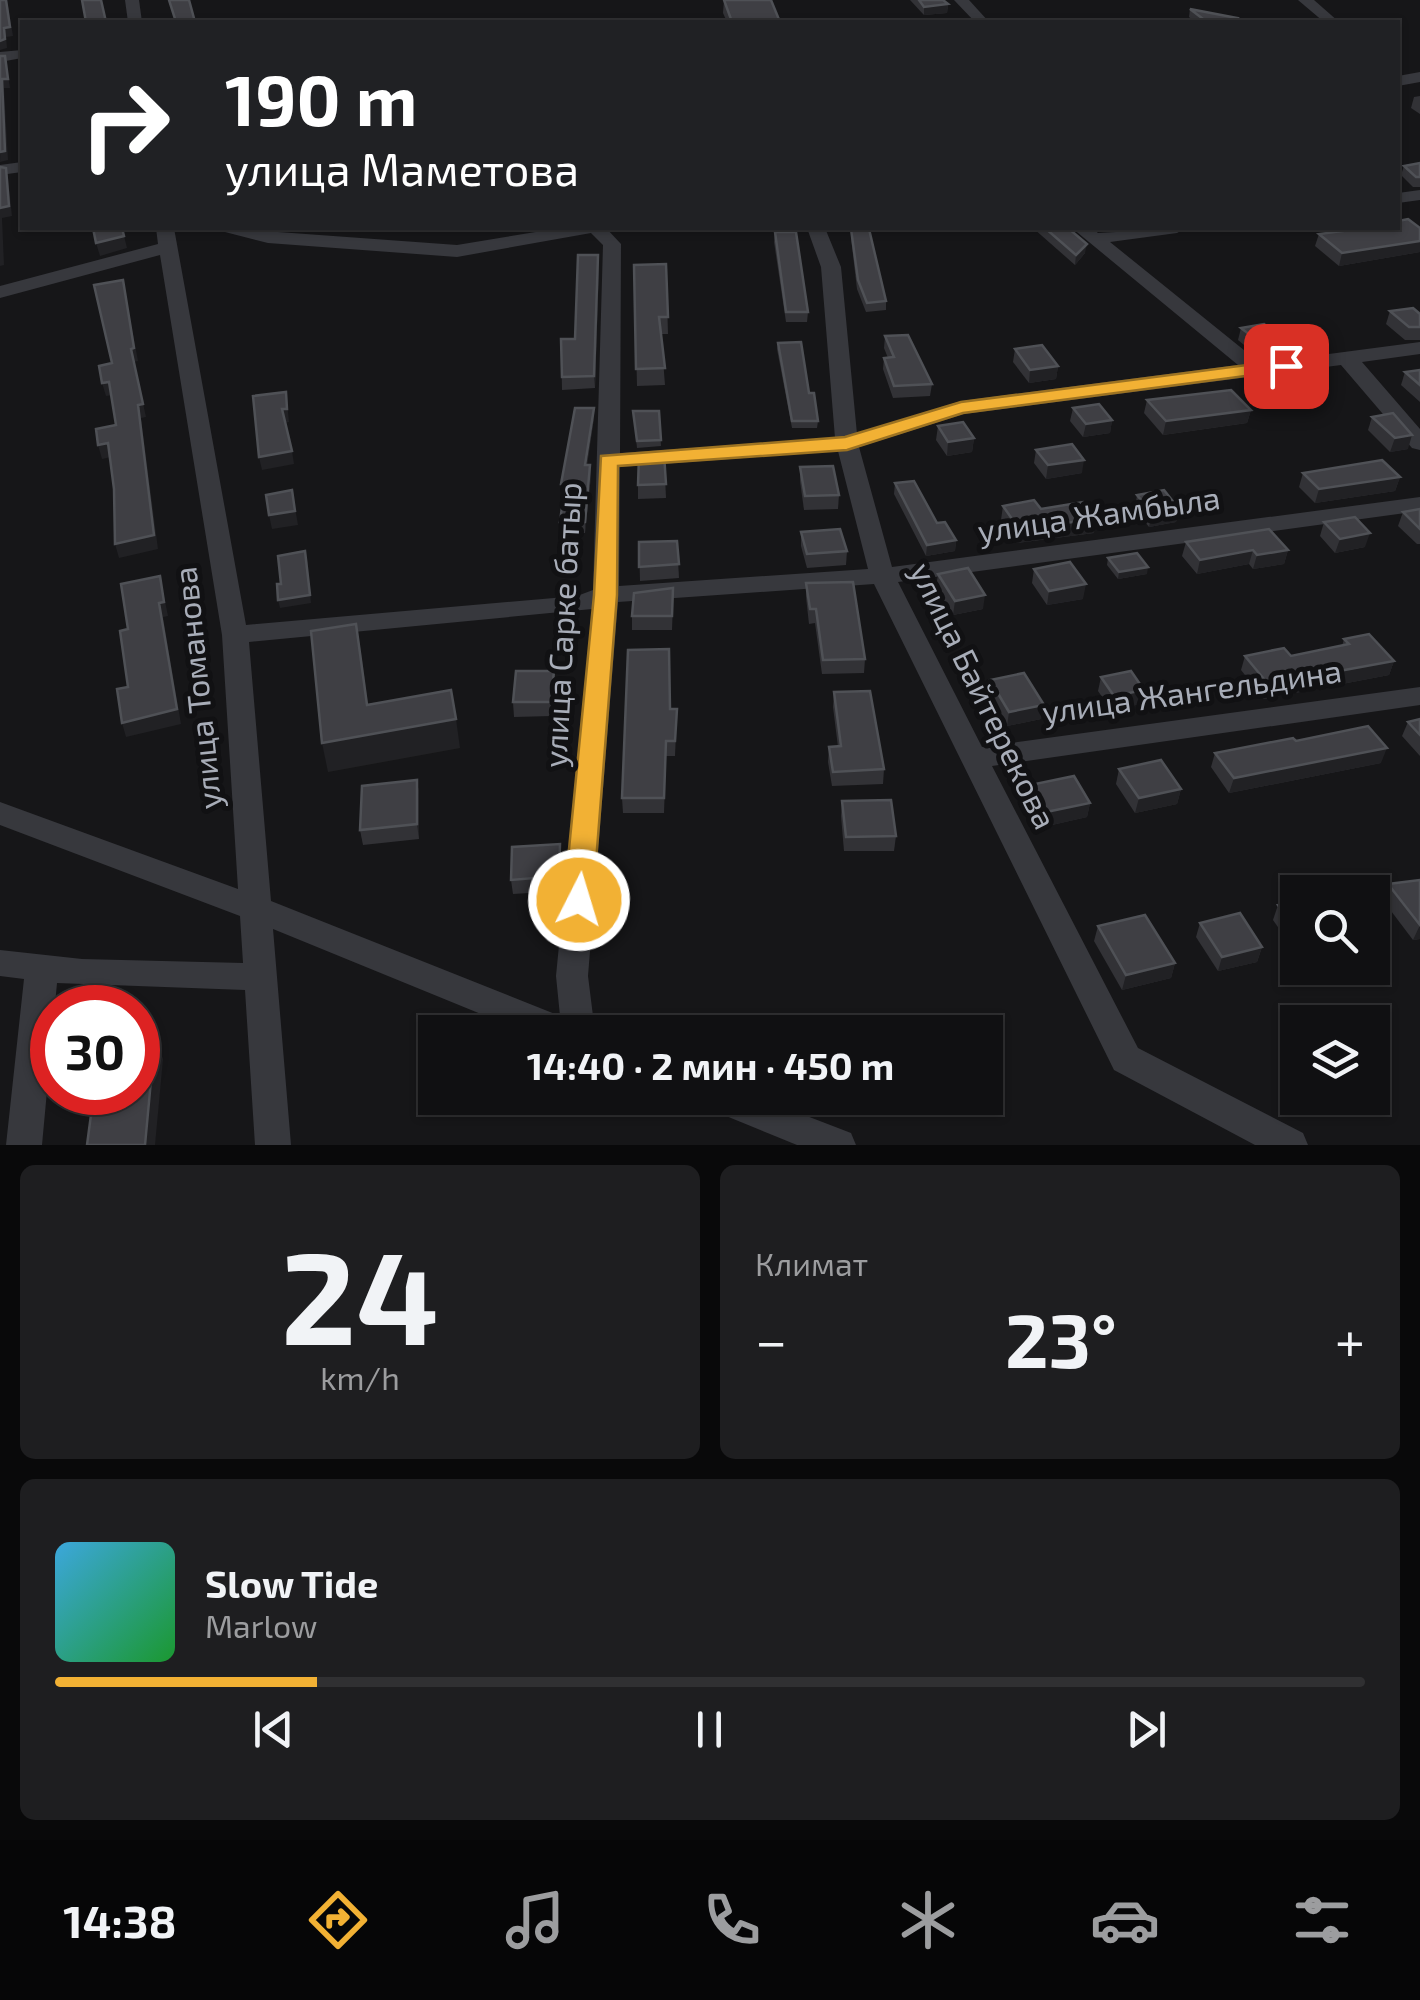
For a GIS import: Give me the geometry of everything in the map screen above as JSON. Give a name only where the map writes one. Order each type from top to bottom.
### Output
[{"type":"street","points":[[963,0],[980,20]]},
{"type":"street","points":[[1305,0],[1330,20]]},
{"type":"street","points":[[239,230],[268,237],[457,251],[581,230]]},
{"type":"street","name":"улица Сарке батыр","points":[[576,1015],[572,976],[606,595],[612,244],[595,230]]},
{"type":"street","name":"улица Байтерекова","points":[[817,230],[831,267],[847,444],[882,576],[1126,1060],[1290,1145]]},
{"type":"street","points":[[1088,233],[1141,230]]},
{"type":"street","points":[[1088,233],[1255,370]]},
{"type":"street","points":[[0,292],[166,237]]},
{"type":"street","name":"улица Томанова","points":[[166,237],[235,634],[272,1145]]},
{"type":"street","points":[[608,461],[847,444],[961,408],[1420,348]]},
{"type":"street","points":[[1347,358],[1420,443]]},
{"type":"street","name":"улица Жамбыла","points":[[235,634],[580,604],[606,595],[882,576],[1420,504]]},
{"type":"street","name":"улица Жангельдина","points":[[974,758],[1420,696]]},
{"type":"street","points":[[0,813],[252,908],[518,1015]]},
{"type":"street","points":[[0,963],[258,978]]},
{"type":"street","points":[[24,1145],[42,967]]},
{"type":"street","points":[[763,1115],[838,1145]]},
{"type":"building","points":[[0,0],[6,0],[10,27],[4,28],[5,39],[0,41]]},
{"type":"building","points":[[82,0],[101,0],[106,20],[86,20]]},
{"type":"building","points":[[169,0],[189,0],[194,20],[175,20]]},
{"type":"building","points":[[724,0],[771,0],[779,20],[731,20]]},
{"type":"building","points":[[919,0],[943,0],[948,4],[924,7]]},
{"type":"building","points":[[1190,9],[1237,18],[1234,20],[1204,20]]},
{"type":"building","points":[[0,56],[5,56],[8,79],[2,79],[5,151],[0,152]]},
{"type":"building","points":[[1420,163],[1420,177],[1404,166]]},
{"type":"building","points":[[0,167],[6,168],[9,206],[0,208]]},
{"type":"building","points":[[1408,219],[1420,228],[1420,241],[1342,253],[1319,234],[1400,230],[1400,221]]},
{"type":"building","points":[[93,230],[122,230],[124,236],[96,243]]},
{"type":"building","points":[[851,230],[869,230],[886,301],[867,303],[858,280]]},
{"type":"building","points":[[1047,230],[1070,230],[1087,244],[1076,255]]},
{"type":"building","points":[[775,232],[796,232],[808,312],[786,312]]},
{"type":"building","points":[[578,255],[598,255],[594,376],[562,377],[561,339],[575,339]]},
{"type":"building","points":[[666,264],[668,317],[659,317],[665,368],[636,369],[634,265]]},
{"type":"building","points":[[123,280],[134,348],[131,349],[143,404],[138,405],[154,535],[115,544],[108,443],[98,445],[96,429],[116,425],[109,382],[102,383],[99,366],[112,363],[94,285]]},
{"type":"building","points":[[1413,308],[1420,314],[1420,327],[1409,327],[1390,311]]},
{"type":"building","points":[[1264,324],[1285,343],[1264,346],[1241,328]]},
{"type":"building","points":[[908,335],[932,384],[894,386],[884,358],[894,357],[885,336]]},
{"type":"building","points":[[801,342],[818,421],[792,421],[778,343]]},
{"type":"building","points":[[1042,345],[1058,366],[1030,370],[1015,349]]},
{"type":"building","points":[[1420,370],[1420,385],[1405,372]]},
{"type":"building","points":[[1231,390],[1251,410],[1166,421],[1147,400]]},
{"type":"building","points":[[286,392],[287,409],[282,409],[292,451],[259,457],[253,396]]},
{"type":"building","points":[[1099,404],[1112,420],[1086,424],[1073,408]]},
{"type":"building","points":[[575,408],[594,408],[585,465],[590,465],[585,522],[560,522],[565,484],[561,484]]},
{"type":"building","points":[[633,411],[659,411],[661,440],[637,441]]},
{"type":"building","points":[[1393,413],[1412,435],[1395,438],[1372,417]]},
{"type":"building","points":[[963,422],[974,438],[948,442],[938,426]]},
{"type":"building","points":[[1072,444],[1084,460],[1048,465],[1036,450]]},
{"type":"building","points":[[664,454],[666,484],[638,485],[639,456]]},
{"type":"building","points":[[1382,460],[1400,477],[1319,489],[1303,473]]},
{"type":"building","points":[[833,466],[839,495],[805,496],[800,467]]},
{"type":"building","points":[[914,481],[937,523],[945,522],[956,540],[927,545],[895,483]]},
{"type":"building","points":[[292,490],[295,511],[269,515],[266,495]]},
{"type":"building","points":[[1164,490],[1179,509],[1152,513],[1137,495]]},
{"type":"building","points":[[1034,500],[1041,509],[1083,502],[1096,519],[1019,529],[1003,506]]},
{"type":"building","points":[[1420,509],[1420,529],[1403,512]]},
{"type":"building","points":[[1355,517],[1370,533],[1340,539],[1324,522]]},
{"type":"building","points":[[840,529],[847,551],[807,554],[801,532]]},
{"type":"building","points":[[1269,529],[1288,550],[1257,555],[1253,550],[1200,560],[1186,542]]},
{"type":"building","points":[[677,541],[679,564],[639,567],[639,542]]},
{"type":"building","points":[[305,551],[310,595],[278,600],[278,556]]},
{"type":"building","points":[[1137,553],[1148,567],[1119,572],[1108,558]]},
{"type":"building","points":[[1070,562],[1086,584],[1049,591],[1034,569]]},
{"type":"building","points":[[968,568],[985,595],[955,601],[938,574]]},
{"type":"building","points":[[160,576],[164,602],[159,603],[177,709],[122,723],[117,689],[128,687],[120,631],[128,629],[121,584]]},
{"type":"building","points":[[853,582],[865,659],[823,660],[816,609],[810,609],[806,583]]},
{"type":"building","points":[[673,588],[672,616],[632,616],[634,593]]},
{"type":"building","points":[[356,624],[367,705],[451,690],[456,719],[322,743],[311,631]]},
{"type":"building","points":[[1369,634],[1394,661],[1268,684],[1245,656],[1284,648],[1291,656],[1349,644],[1344,639]]},
{"type":"building","points":[[669,649],[670,709],[677,709],[675,741],[666,741],[664,798],[622,798],[628,650]]},
{"type":"building","points":[[516,671],[554,671],[551,702],[513,702]]},
{"type":"building","points":[[1131,671],[1144,690],[1114,696],[1101,677]]},
{"type":"building","points":[[1024,673],[1044,705],[1009,712],[990,680]]},
{"type":"building","points":[[870,691],[884,769],[833,772],[829,747],[841,746],[834,692]]},
{"type":"building","points":[[1420,719],[1420,735],[1408,722]]},
{"type":"building","points":[[1368,726],[1387,748],[1234,778],[1215,753],[1293,738],[1296,741]]},
{"type":"building","points":[[1161,760],[1181,789],[1139,798],[1119,769]]},
{"type":"building","points":[[1074,776],[1090,803],[1046,812],[1030,785]]},
{"type":"building","points":[[417,780],[417,824],[360,830],[362,786]]},
{"type":"building","points":[[891,800],[896,836],[846,837],[842,801]]},
{"type":"building","points":[[560,844],[559,876],[511,880],[512,847]]},
{"type":"building","points":[[1420,880],[1420,925],[1390,887]]},
{"type":"building","points":[[1240,913],[1262,947],[1222,957],[1200,923]]},
{"type":"building","points":[[1145,915],[1175,963],[1126,975],[1098,926]]},
{"type":"building","points":[[91,1115],[148,1115],[145,1145],[87,1145]]},
{"type":"route","points":[[579,900],[606,595],[608,461],[847,444],[961,408],[1286,366]]}]
